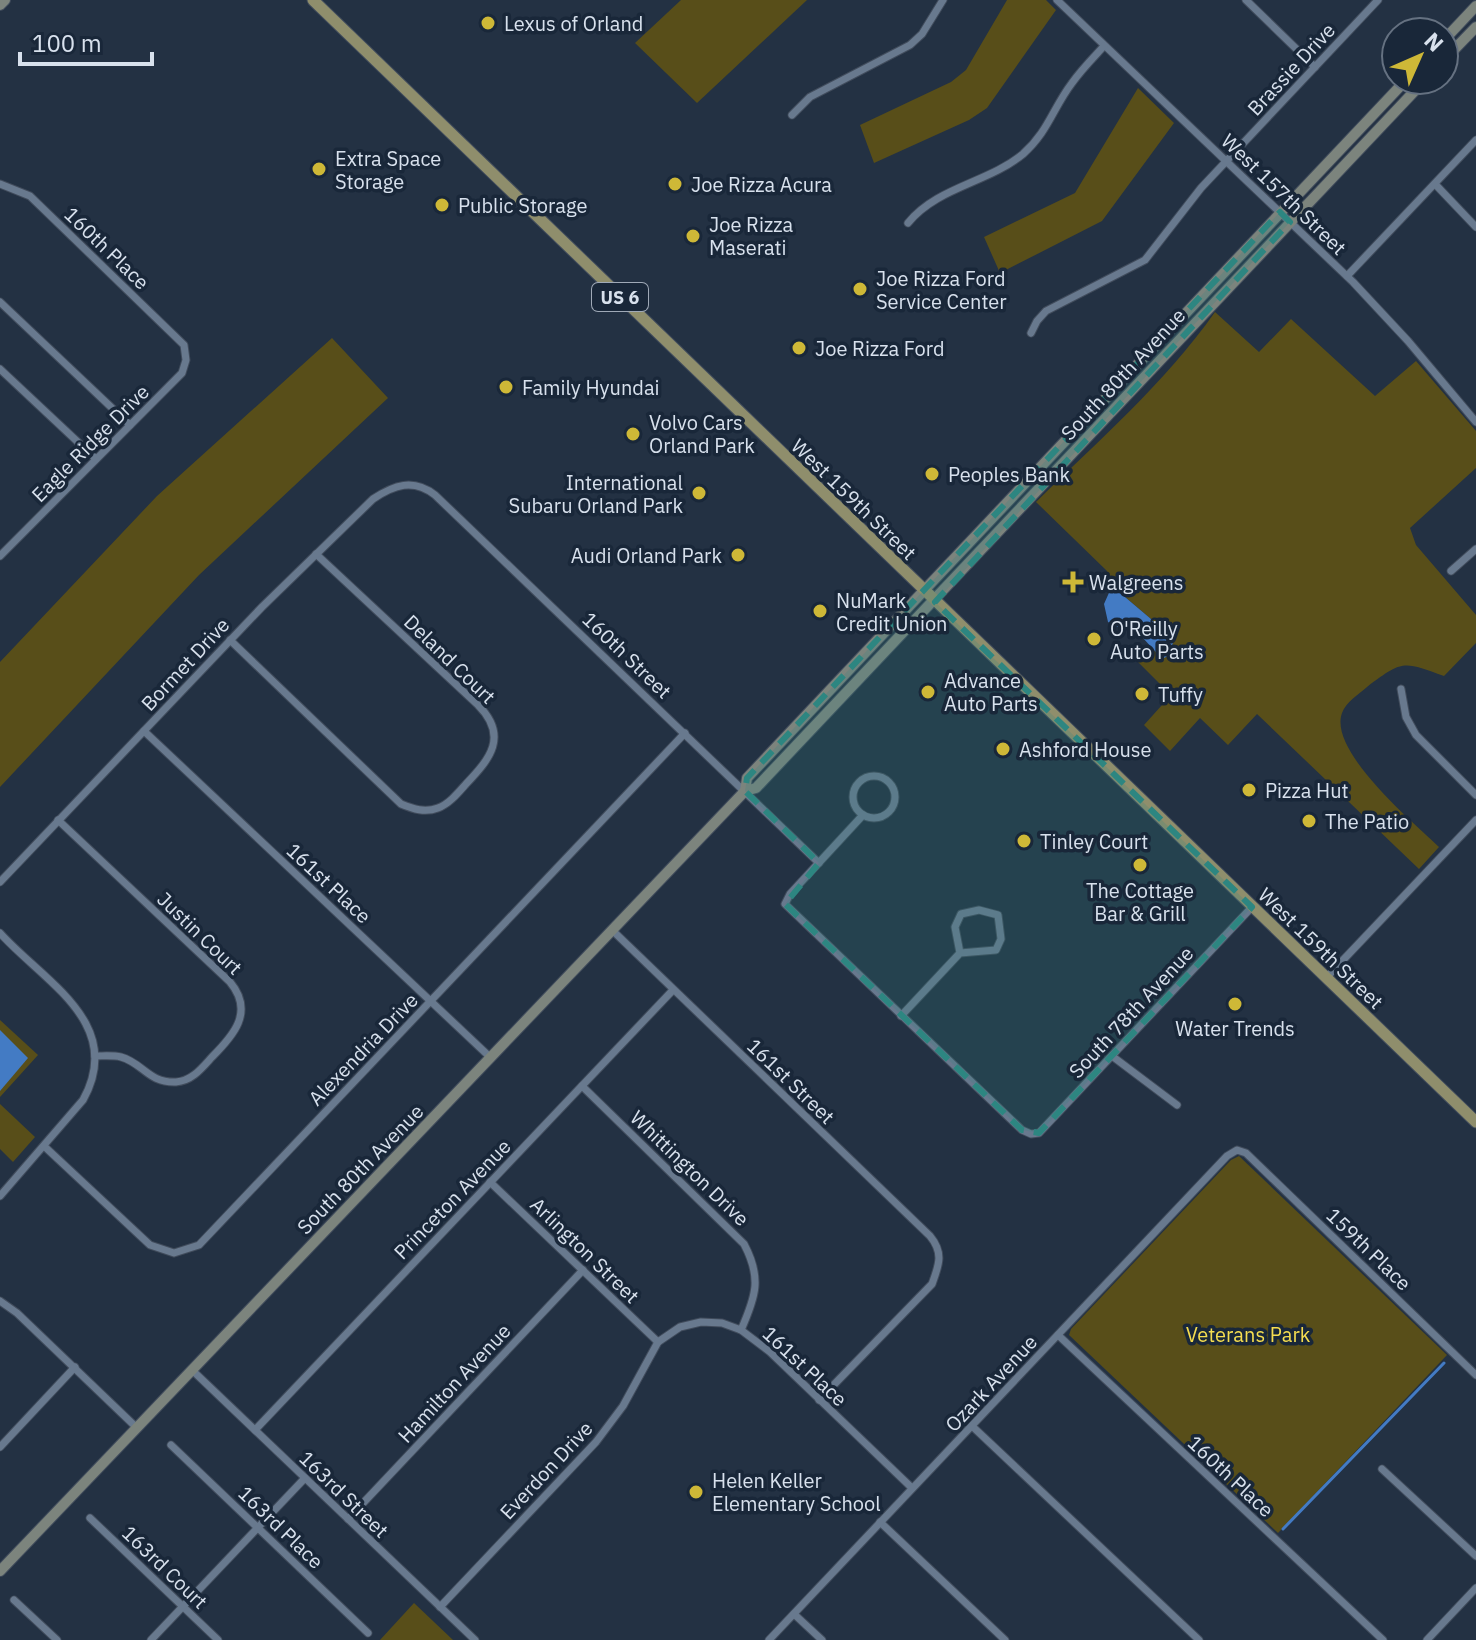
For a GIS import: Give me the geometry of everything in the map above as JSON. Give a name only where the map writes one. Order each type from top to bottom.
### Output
[{"type":"main road","name":"West 159th Street","points":[[313,0],[1476,1122]]},
{"type":"street","points":[[0,5],[5,0]]},
{"type":"street","points":[[792,115],[810,97],[910,45],[922,34],[943,0]]},
{"type":"street","name":"West 157th Street","points":[[1057,0],[1347,276],[1408,341],[1476,422]]},
{"type":"street","points":[[1246,0],[1315,67]]},
{"type":"street","name":"Brassie Drive","points":[[1031,333],[1046,311],[1145,260],[1201,188],[1378,0]]},
{"type":"street","points":[[1460,23],[1476,6]]},
{"type":"street","points":[[1460,44],[1476,27]]},
{"type":"street","points":[[908,223],[927,204],[1019,157],[1036,142],[1047,129],[1071,85],[1104,46]]},
{"type":"street","name":"South 80th Avenue","points":[[745,791],[747,778],[1391,96]]},
{"type":"street","name":"South 80th Avenue","points":[[0,1571],[745,791],[756,788],[935,602],[1410,96]]},
{"type":"street","points":[[1347,276],[1476,140]]},
{"type":"street","points":[[1435,184],[1476,227]]},
{"type":"street","name":"160th Place","points":[[1,187],[30,196],[184,345]]},
{"type":"street","points":[[0,302],[130,425]]},
{"type":"street","name":"Eagle Ridge Drive","points":[[0,556],[182,373],[186,360],[184,345]]},
{"type":"street","points":[[0,369],[96,459]]},
{"type":"street","name":"Bormet Drive","points":[[0,882],[316,554],[373,499],[395,486],[405,484]]},
{"type":"street","name":"160th Street","points":[[405,484],[426,488],[435,495],[819,863]]},
{"type":"street","points":[[1451,571],[1476,549]]},
{"type":"street","name":"Deland Court","points":[[230,640],[401,804],[429,810],[451,800],[491,757],[494,738],[489,719],[316,554]]},
{"type":"street","points":[[1401,689],[1406,717],[1416,735],[1476,795]]},
{"type":"street","name":"161st Place","points":[[144,731],[491,1058]]},
{"type":"street","name":"Alexendria Drive","points":[[44,1146],[150,1245],[174,1253],[192,1248],[204,1240],[685,733]]},
{"type":"street","points":[[866,777],[886,779],[896,798],[890,812],[877,819],[863,815],[853,799],[856,786],[866,777]]},
{"type":"street","points":[[863,815],[790,894],[785,904],[901,1016],[960,953],[996,950],[1001,939],[998,915],[979,910],[961,914],[955,927],[960,953]]},
{"type":"street","name":"Justin Court","points":[[58,820],[230,982],[238,993],[241,1008],[232,1037],[195,1075],[183,1081],[155,1079],[122,1057],[95,1056]]},
{"type":"street","points":[[1326,978],[1476,820]]},
{"type":"street","name":"South 78th Avenue","points":[[901,1016],[1022,1130],[1039,1133],[1252,907]]},
{"type":"street","name":"161st Street","points":[[612,930],[930,1236],[939,1250],[941,1259],[932,1284],[819,1400]]},
{"type":"street","points":[[0,933],[79,1010],[92,1037],[95,1056],[87,1093],[0,1196]]},
{"type":"street","name":"Princeton Avenue","points":[[255,1430],[673,990]]},
{"type":"street","points":[[1112,1056],[1177,1105]]},
{"type":"street","name":"Whittington Drive","points":[[582,1086],[744,1244],[755,1268],[756,1282],[755,1296],[741,1330]]},
{"type":"street","name":"Ozark Avenue","points":[[769,1640],[1227,1156],[1237,1150]]},
{"type":"street","name":"159th Place","points":[[1237,1150],[1246,1153],[1476,1375]]},
{"type":"street","name":"Arlington Street","points":[[490,1182],[658,1342]]},
{"type":"street","name":"Hamilton Avenue","points":[[348,1519],[583,1270]]},
{"type":"street","points":[[0,1301],[17,1313],[137,1428]]},
{"type":"street","name":"161st Place","points":[[658,1342],[680,1327],[701,1322],[722,1323],[741,1330],[770,1352],[912,1488]]},
{"type":"street","name":"160th Place","points":[[1058,1335],[1383,1640]]},
{"type":"street","name":"Everdon Drive","points":[[440,1607],[603,1434],[623,1406],[658,1342]]},
{"type":"street","points":[[0,1447],[75,1367]]},
{"type":"street","name":"163rd Street","points":[[192,1370],[475,1640]]},
{"type":"street","points":[[972,1426],[1199,1640]]},
{"type":"street","name":"163rd Place","points":[[171,1445],[368,1633]]},
{"type":"street","points":[[1382,1469],[1476,1556]]},
{"type":"street","points":[[151,1640],[305,1478]]},
{"type":"street","name":"163rd Court","points":[[90,1518],[218,1640]]},
{"type":"street","points":[[880,1522],[1005,1640]]},
{"type":"street","points":[[1427,1640],[1476,1588]]},
{"type":"street","points":[[14,1600],[57,1640]]},
{"type":"street","points":[[794,1614],[822,1640]]},
{"type":"highlighted area","points":[[1280,212],[1290,222],[935,602],[1252,907],[1039,1133],[1022,1130],[785,904],[819,863],[745,791],[747,778]]},
{"type":"green space","points":[[681,0],[807,0],[697,103],[635,43]]},
{"type":"green space","points":[[1007,0],[1046,0],[1056,10],[987,108],[969,120],[874,163],[860,125],[951,82],[966,70]]},
{"type":"green space","points":[[1138,88],[1174,123],[1102,221],[1000,273],[984,237],[1075,193]]},
{"type":"green space","points":[[1215,312],[1259,352],[1291,319],[1375,396],[1416,361],[1476,431],[1476,468],[1410,528],[1416,545],[1476,615],[1476,643],[1444,676],[1411,666],[1389,672],[1353,698],[1342,713],[1341,729],[1360,766],[1393,804],[1439,847],[1419,869],[1257,714],[1228,745],[1200,718],[1170,751],[1144,725],[1171,695],[1138,662],[1152,648],[1162,658],[1173,643],[1151,619],[1104,579],[1107,571],[1036,502],[1175,363]]},
{"type":"green space","points":[[332,338],[388,398],[199,575],[0,787],[0,662],[157,496]]},
{"type":"green space","points":[[0,1020],[38,1055],[0,1097]]},
{"type":"green space","points":[[0,1104],[35,1137],[13,1162],[0,1149]]},
{"type":"green space","name":"Veterans Park","points":[[1239,1156],[1447,1355],[1278,1533],[1069,1335],[1071,1329],[1231,1160]]},
{"type":"green space","points":[[414,1603],[453,1640],[380,1640]]},
{"type":"water","points":[[1112,586],[1151,619],[1173,643],[1168,656],[1162,659],[1134,628],[1124,630],[1108,622],[1104,604]]},
{"type":"water","points":[[0,1030],[28,1058],[0,1091]]},
{"type":"waterway","points":[[1283,1529],[1444,1363]]},
{"type":"place","name":"Lexus of Orland","points":[[488,23]]},
{"type":"place","name":"Extra Space Storage","points":[[319,169]]},
{"type":"place","name":"Joe Rizza Acura","points":[[675,184]]},
{"type":"place","name":"Public Storage","points":[[442,205]]},
{"type":"place","name":"Joe Rizza Maserati","points":[[693,236]]},
{"type":"place","name":"Joe Rizza Ford Service Center","points":[[860,289]]},
{"type":"place","name":"Joe Rizza Ford","points":[[799,348]]},
{"type":"place","name":"Family Hyundai","points":[[506,387]]},
{"type":"place","name":"Volvo Cars Orland Park","points":[[633,434]]},
{"type":"place","name":"Peoples Bank","points":[[932,474]]},
{"type":"place","name":"International Subaru Orland Park","points":[[699,493]]},
{"type":"place","name":"Audi Orland Park","points":[[738,555]]},
{"type":"place","name":"Walgreens","points":[[1073,582]]},
{"type":"place","name":"NuMark Credit Union","points":[[820,611]]},
{"type":"place","name":"O'Reilly Auto Parts","points":[[1094,639]]},
{"type":"place","name":"Advance Auto Parts","points":[[928,692]]},
{"type":"place","name":"Tuffy","points":[[1142,694]]},
{"type":"place","name":"Ashford House","points":[[1003,749]]},
{"type":"place","name":"Pizza Hut","points":[[1249,790]]},
{"type":"place","name":"The Patio","points":[[1309,821]]},
{"type":"place","name":"Tinley Court","points":[[1024,841]]},
{"type":"place","name":"The Cottage Bar & Grill","points":[[1140,865]]},
{"type":"place","name":"Water Trends","points":[[1235,1004]]},
{"type":"place","name":"Helen Keller Elementary School","points":[[696,1492]]}]
